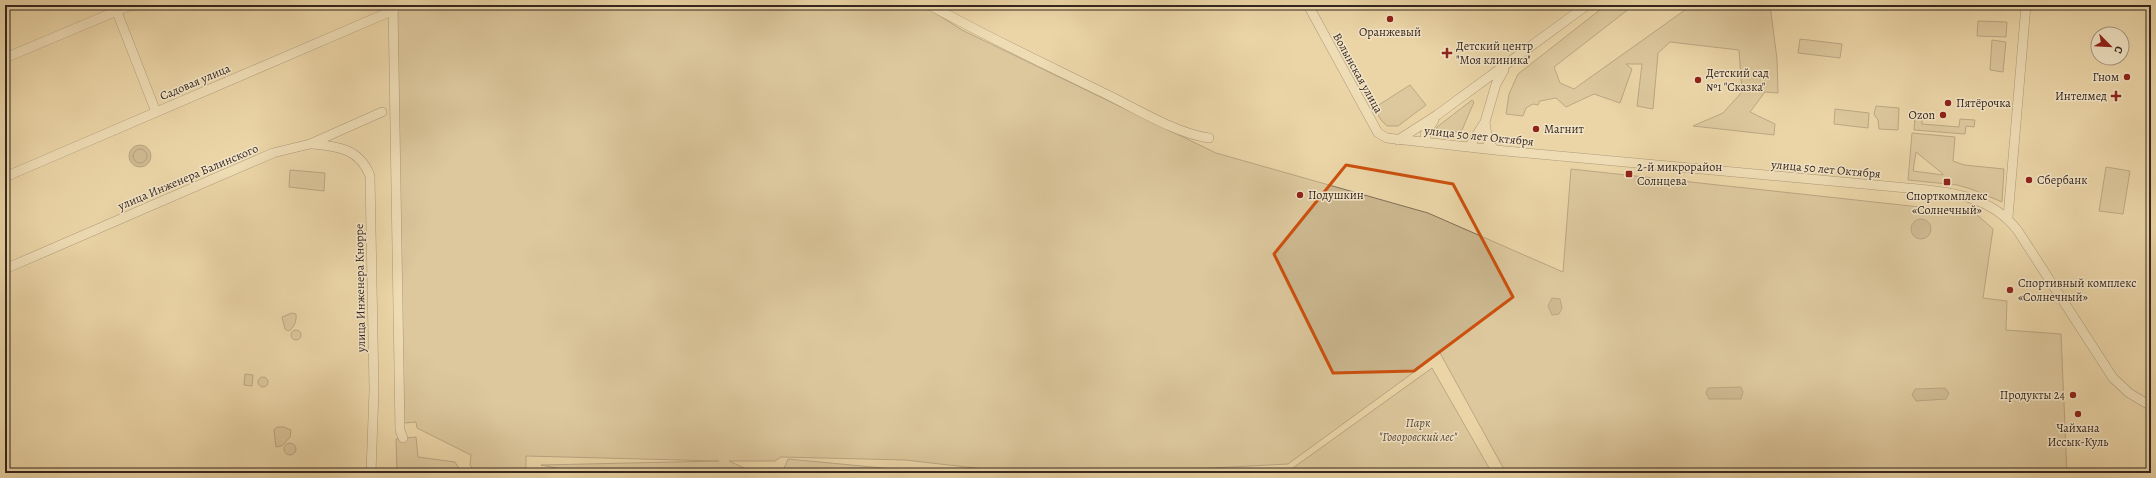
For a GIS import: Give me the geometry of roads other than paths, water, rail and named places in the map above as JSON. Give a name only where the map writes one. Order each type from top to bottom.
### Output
[{"type":"street","points":[[5,58],[131,5]]},
{"type":"street","points":[[930,5],[970,27],[1146,114],[1195,136],[1209,138]]},
{"type":"street","name":"Волынская улица","points":[[1308,5],[1378,133],[1387,138],[1398,140]]},
{"type":"street","points":[[1398,140],[1437,116],[1587,5]]},
{"type":"street","points":[[2008,217],[2026,5]]},
{"type":"street","points":[[393,8],[396,263],[400,430],[402,438]]},
{"type":"street","name":"Садовая улица","points":[[5,177],[393,8]]},
{"type":"street","points":[[117,12],[156,112]]},
{"type":"street","points":[[1469,147],[1485,122],[1496,84],[1505,68],[1510,63]]},
{"type":"street","name":"улица Инженера Балинского","points":[[5,269],[273,153],[310,144],[382,112]]},
{"type":"street","points":[[1427,143],[1425,134],[1437,116]]},
{"type":"street","points":[[1485,122],[1488,143],[1495,150]]},
{"type":"street","name":"улица 50 лет Октября","points":[[1398,140],[1930,190],[1974,199],[1995,208],[2008,217],[2113,378],[2129,393],[2151,406]]},
{"type":"street","name":"улица Инженера Кнорре","points":[[310,144],[336,146],[351,153],[360,159],[366,166],[370,176],[374,390],[371,473]]},
{"type":"water","points":[[140,145],[148,148],[151,156],[148,164],[140,167],[132,164],[129,156],[132,148]]},
{"type":"water","points":[[1921,219],[1928,222],[1931,229],[1928,236],[1921,239],[1914,236],[1911,229],[1914,222]]},
{"type":"water","points":[[1552,298],[1560,299],[1562,308],[1559,314],[1552,315],[1548,306]]},
{"type":"water","points":[[1741,387],[1743,392],[1741,399],[1709,399],[1706,393],[1708,388]]},
{"type":"water","points":[[1945,388],[1949,393],[1946,399],[1916,401],[1912,395],[1915,389]]},
{"type":"place","name":"Оранжевый","points":[[1390,19]]},
{"type":"place","name":"Детский центр \"Моя клиника\"","points":[[1447,53]]},
{"type":"place","name":"Гном","points":[[2127,77]]},
{"type":"place","name":"Детский сад №1 \"Сказка\"","points":[[1698,80]]},
{"type":"place","name":"Интелмед","points":[[2116,96]]},
{"type":"place","name":"Пятёрочка","points":[[1948,103]]},
{"type":"place","name":"Ozon","points":[[1943,115]]},
{"type":"place","name":"Магнит","points":[[1536,129]]},
{"type":"place","name":"2-й микрорайон Солнцева","points":[[1629,174]]},
{"type":"place","name":"Сбербанк","points":[[2029,180]]},
{"type":"place","name":"Спорткомплекс «Солнечный»","points":[[1947,182]]},
{"type":"place","name":"Подушкин","points":[[1300,195]]},
{"type":"place","name":"Спортивный комплекс «Солнечный»","points":[[2010,290]]},
{"type":"place","name":"Продукты 24","points":[[2073,395]]},
{"type":"place","name":"Чайхана Иссык-Куль","points":[[2078,414]]},
{"type":"park label","name":"Парк \"Говоровский лес\"","points":[[1418,430]]}]
